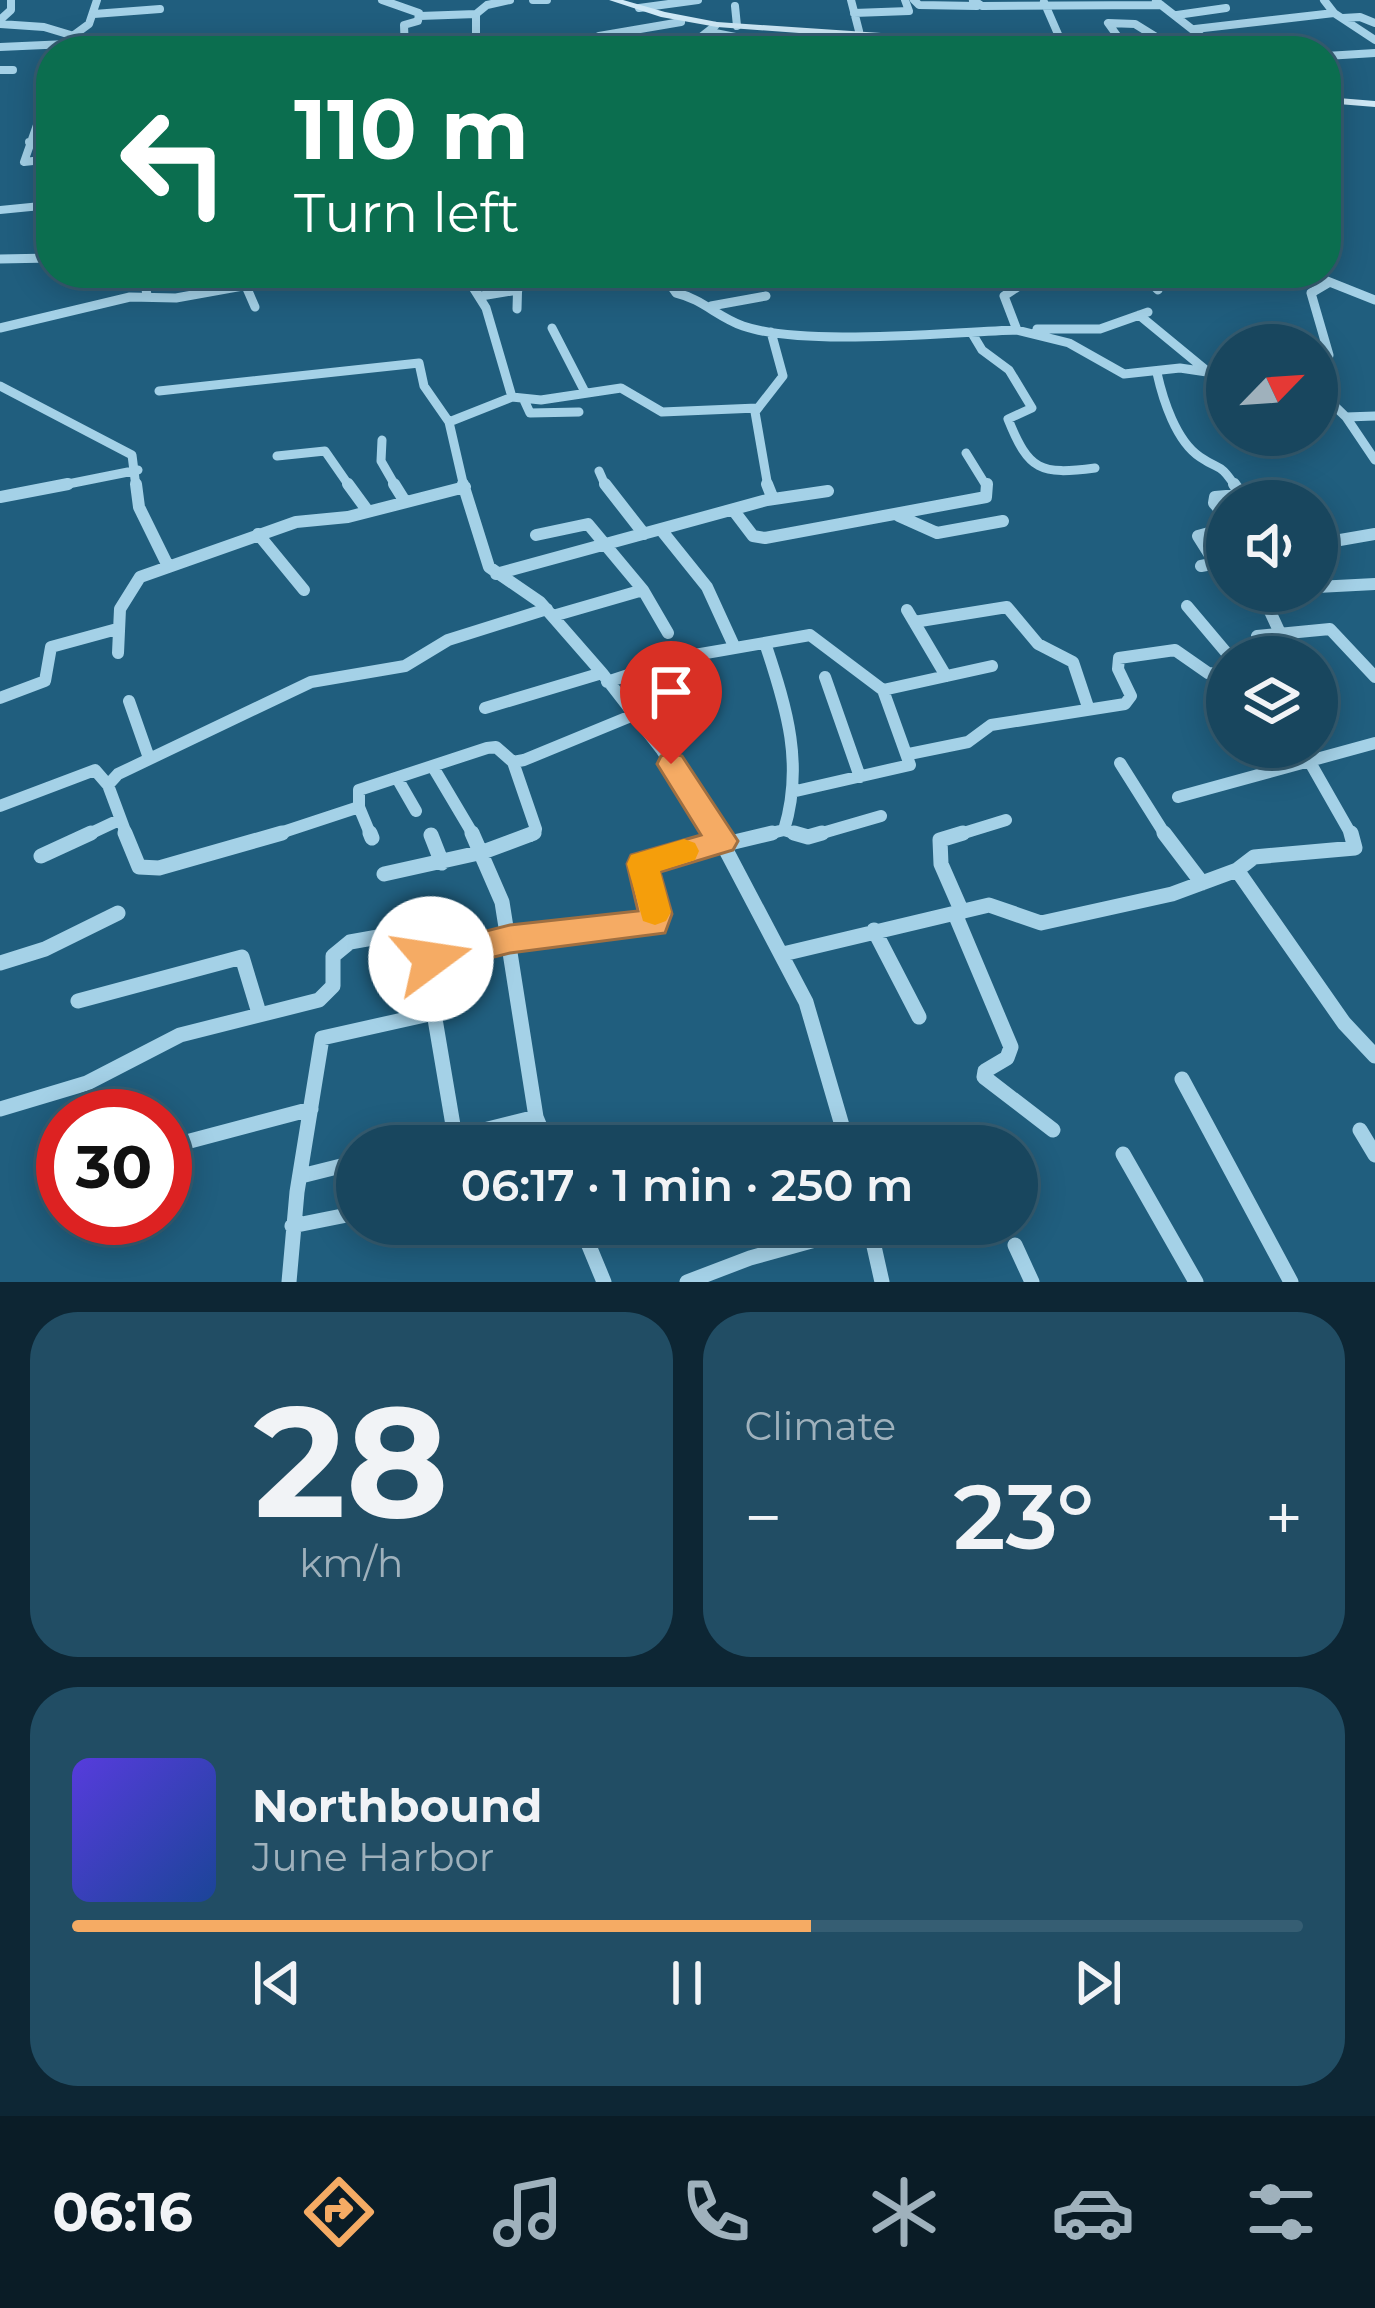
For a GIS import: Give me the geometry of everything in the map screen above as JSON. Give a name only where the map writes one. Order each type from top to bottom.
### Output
[{"type":"main road","points":[[613,0],[713,28],[924,36]]},
{"type":"main road","points":[[1341,101],[1375,104]]},
{"type":"street","points":[[11,2],[0,22],[74,35],[89,24],[97,0]]},
{"type":"street","points":[[382,0],[420,16],[476,14],[487,5],[510,0]]},
{"type":"street","points":[[533,0],[547,0]]},
{"type":"street","points":[[639,8],[698,0]]},
{"type":"street","points":[[850,0],[859,31]]},
{"type":"street","points":[[880,0],[885,12]]},
{"type":"street","points":[[854,13],[909,11],[904,0]]},
{"type":"street","points":[[914,0],[919,5],[982,6],[1158,2],[1204,36]]},
{"type":"street","points":[[973,0],[982,6]]},
{"type":"street","points":[[1324,0],[1375,40]]},
{"type":"street","points":[[1052,1],[1060,36]]},
{"type":"street","points":[[0,5],[11,2]]},
{"type":"street","points":[[735,6],[737,26]]},
{"type":"street","points":[[1177,16],[1226,8]]},
{"type":"street","points":[[94,14],[160,9]]},
{"type":"street","points":[[476,14],[476,36]]},
{"type":"street","points":[[1196,29],[1338,15],[1375,23]]},
{"type":"street","points":[[404,36],[404,25],[420,16]]},
{"type":"street","points":[[599,36],[682,22]]},
{"type":"street","points":[[1117,36],[1108,23],[1135,24],[1154,36]]},
{"type":"street","points":[[225,36],[230,27]]},
{"type":"street","points":[[702,36],[713,28],[736,36]]},
{"type":"street","points":[[0,46],[36,46]]},
{"type":"street","points":[[1341,55],[1375,53]]},
{"type":"street","points":[[0,70],[13,70]]},
{"type":"street","points":[[36,124],[24,162],[36,161]]},
{"type":"street","points":[[29,142],[36,142]]},
{"type":"street","points":[[0,211],[36,207]]},
{"type":"street","points":[[0,259],[36,258]]},
{"type":"street","points":[[147,295],[149,288]]},
{"type":"street","points":[[0,328],[147,295],[176,298],[225,288]]},
{"type":"street","points":[[247,288],[256,307]]},
{"type":"street","points":[[475,288],[518,398],[530,413],[579,412]]},
{"type":"street","points":[[672,288],[711,306],[731,322],[797,335],[1100,329],[1144,313],[1206,370]]},
{"type":"street","points":[[1016,288],[1004,296],[1017,330]]},
{"type":"street","points":[[1320,288],[1311,293],[1320,324]]},
{"type":"street","points":[[1341,288],[1375,300]]},
{"type":"street","points":[[481,296],[518,290],[517,310]]},
{"type":"street","points":[[711,306],[766,296]]},
{"type":"street","points":[[552,328],[585,392]]},
{"type":"street","points":[[1017,330],[1069,343],[1124,374],[1180,368],[1206,371]]},
{"type":"street","points":[[771,332],[783,376],[757,408],[766,482],[773,499]]},
{"type":"street","points":[[974,335],[982,350],[1010,370],[1033,408],[1009,419],[1036,470],[1048,475],[1095,468]]},
{"type":"street","points":[[158,391],[419,363],[424,386],[449,422],[490,567],[550,612],[662,749],[722,841],[783,954],[815,1027],[842,1125]]},
{"type":"street","points":[[1157,374],[1164,404],[1190,446],[1201,458],[1220,464],[1231,480]]},
{"type":"street","points":[[0,386],[133,455],[140,507],[167,565]]},
{"type":"street","points":[[449,422],[518,398],[627,389],[662,412],[757,408]]},
{"type":"street","points":[[1338,409],[1375,460]]},
{"type":"street","points":[[1346,417],[1375,416]]},
{"type":"street","points":[[382,440],[382,460],[404,500]]},
{"type":"street","points":[[277,456],[325,451],[367,510]]},
{"type":"street","points":[[734,511],[759,538],[899,516],[989,495],[987,483],[966,453]]},
{"type":"street","points":[[0,497],[138,470]]},
{"type":"street","points":[[598,470],[610,494],[644,534]]},
{"type":"street","points":[[118,653],[120,609],[132,585],[167,565],[296,522],[339,519],[465,487]]},
{"type":"street","points":[[496,574],[604,541],[662,531],[773,499],[828,491]]},
{"type":"street","points":[[899,516],[920,532],[936,536],[1003,521]]},
{"type":"street","points":[[536,536],[582,524],[604,541],[643,590],[668,633]]},
{"type":"street","points":[[662,531],[706,587],[734,646]]},
{"type":"street","points":[[258,534],[304,590]]},
{"type":"street","points":[[1338,540],[1375,534]]},
{"type":"street","points":[[1201,566],[1206,565]]},
{"type":"street","points":[[1338,586],[1375,584]]},
{"type":"street","points":[[108,785],[149,758],[311,682],[405,667],[448,640],[643,590]]},
{"type":"street","points":[[946,676],[910,616],[1007,607],[1038,644],[1073,662],[1088,707]]},
{"type":"street","points":[[1187,607],[1210,636]]},
{"type":"street","points":[[1270,612],[1280,633]]},
{"type":"street","points":[[0,698],[45,680],[51,647],[117,629]]},
{"type":"street","points":[[1257,636],[1330,629],[1375,676]]},
{"type":"street","points":[[485,708],[734,646],[817,637],[883,690],[910,765],[796,791]]},
{"type":"street","points":[[766,646],[785,707],[796,791],[784,830]]},
{"type":"street","points":[[909,754],[968,742],[991,725],[1132,701],[1115,662],[1119,658],[1175,650],[1206,673]]},
{"type":"street","points":[[883,690],[992,666]]},
{"type":"street","points":[[824,677],[860,777]]},
{"type":"street","points":[[129,701],[149,758]]},
{"type":"street","points":[[513,762],[631,716]]},
{"type":"street","points":[[1338,752],[1375,743]]},
{"type":"street","points":[[372,838],[359,807],[359,790],[496,747],[513,762],[536,830],[483,852],[384,874]]},
{"type":"street","points":[[1120,763],[1152,817],[1202,883]]},
{"type":"street","points":[[433,766],[483,852],[510,939],[539,1125]]},
{"type":"street","points":[[1178,797],[1275,768]]},
{"type":"street","points":[[783,954],[1000,905],[1022,919],[1042,923],[1202,883],[1237,870],[1255,857],[1355,848],[1350,827],[1313,768]]},
{"type":"street","points":[[0,806],[95,770],[108,785],[139,867],[148,869],[359,807]]},
{"type":"street","points":[[397,778],[416,811]]},
{"type":"street","points":[[431,959],[510,939],[646,927],[656,914],[643,864],[722,841],[784,830],[808,836],[881,816]]},
{"type":"street","points":[[41,856],[119,820]]},
{"type":"street","points":[[1006,820],[940,840],[941,864],[1011,1047],[1007,1058],[985,1071],[984,1077],[1053,1130]]},
{"type":"street","points":[[431,835],[442,863]]},
{"type":"street","points":[[1237,870],[1343,1023],[1375,1056]]},
{"type":"street","points":[[0,963],[45,950],[118,913]]},
{"type":"street","points":[[0,1109],[87,1083],[180,1035],[328,995],[333,986],[333,956],[350,942],[423,929],[452,1125]]},
{"type":"street","points":[[874,930],[919,1017]]},
{"type":"street","points":[[78,1001],[242,957],[259,1013]]},
{"type":"street","points":[[289,1282],[292,1226],[322,1038],[434,1013]]},
{"type":"street","points":[[1182,1079],[1291,1282]]},
{"type":"street","points":[[192,1140],[311,1108]]},
{"type":"street","points":[[503,1125],[536,1117]]},
{"type":"street","points":[[1360,1130],[1375,1155]]},
{"type":"street","points":[[1123,1154],[1196,1282]]},
{"type":"street","points":[[301,1176],[336,1167]]},
{"type":"street","points":[[292,1226],[336,1217]]},
{"type":"street","points":[[589,1245],[604,1282]]},
{"type":"street","points":[[688,1282],[796,1245]]},
{"type":"street","points":[[874,1245],[882,1282]]},
{"type":"street","points":[[1015,1245],[1032,1282]]},
{"type":"slow traffic","points":[[655,912],[643,864],[684,851]]},
{"type":"route","points":[[431,959],[510,939],[653,923],[656,914],[643,864],[722,841],[671,764]]}]
